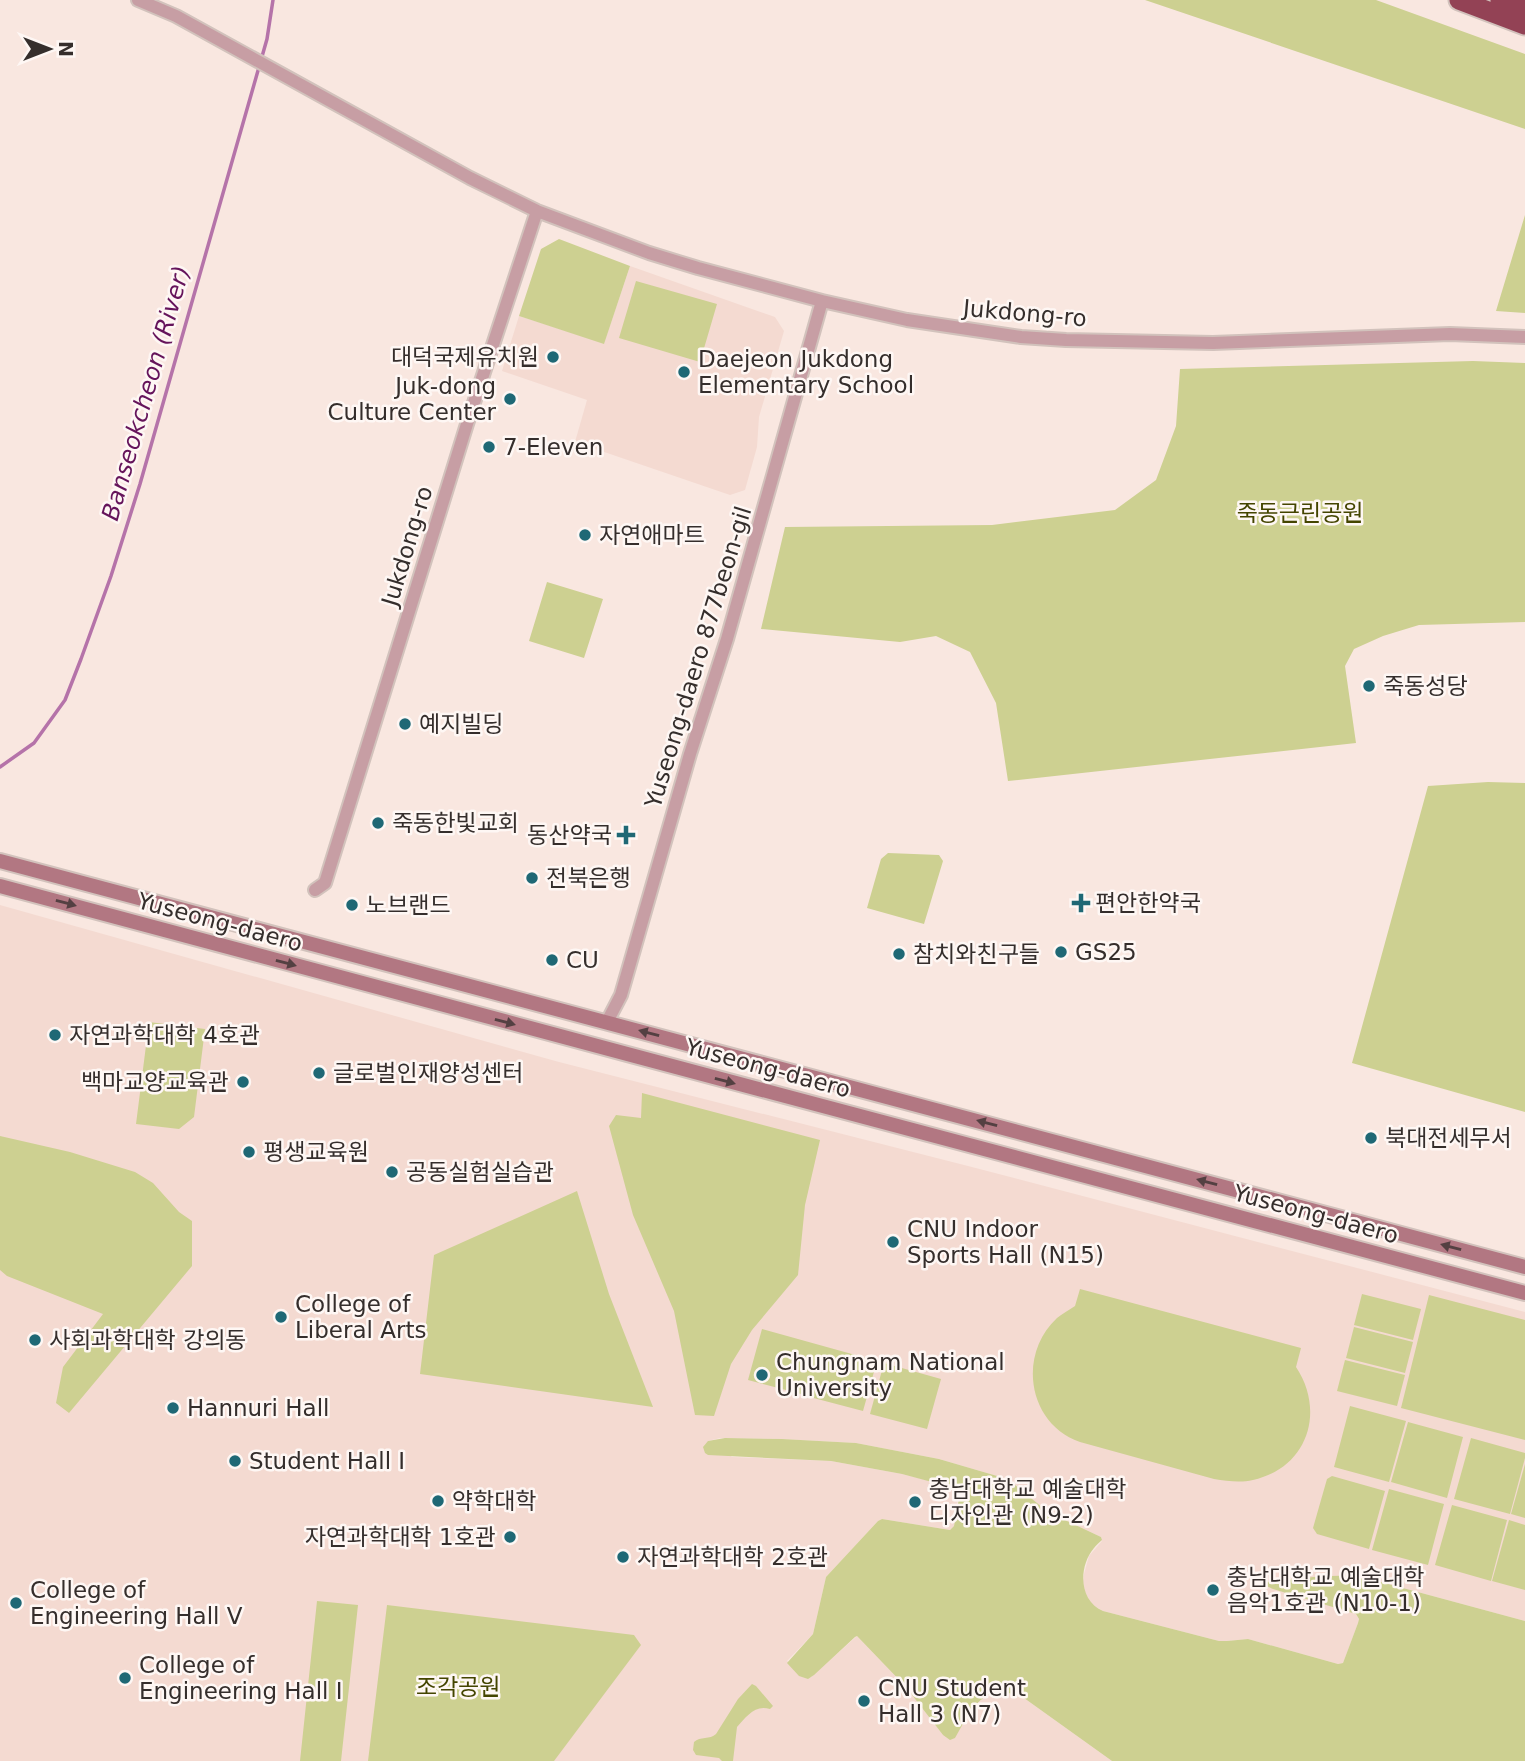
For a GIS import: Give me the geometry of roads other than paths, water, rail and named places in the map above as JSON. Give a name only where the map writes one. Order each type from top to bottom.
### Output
[{"type":"highway","points":[[1459,0],[1525,25]]},
{"type":"highway","points":[[1500,0],[1525,9]]},
{"type":"main road","name":"Yuseong-daero","points":[[0,861],[1525,1267]]},
{"type":"main road","name":"Yuseong-daero","points":[[0,886],[1525,1293]]},
{"type":"street","name":"Jukdong-ro","points":[[138,0],[176,16],[470,178],[537,211],[649,253],[822,301],[907,320],[1021,337],[1066,340],[1213,344],[1450,334],[1525,337]]},
{"type":"street","name":"Jukdong-ro","points":[[315,890],[325,883],[467,424],[537,211]]},
{"type":"street","name":"Yuseong-daero 877beon-gil","points":[[607,1021],[621,996],[690,754],[731,626],[822,301]]},
{"type":"waterway","name":"Banseokcheon (River)","points":[[0,767],[34,743],[65,700],[111,576],[140,484],[267,39],[273,0]]},
{"type":"place","name":"대덕국제유치원","points":[[553,357]]},
{"type":"place","name":"Daejeon Jukdong Elementary School","points":[[684,372]]},
{"type":"place","name":"Juk-dong Culture Center","points":[[510,399]]},
{"type":"place","name":"7-Eleven","points":[[489,447]]},
{"type":"place","name":"자연애마트","points":[[585,535]]},
{"type":"place","name":"죽동성당","points":[[1369,686]]},
{"type":"place","name":"예지빌딩","points":[[405,724]]},
{"type":"place","name":"죽동한빛교회","points":[[378,823]]},
{"type":"place","name":"동산약국","points":[[626,835]]},
{"type":"place","name":"전북은행","points":[[532,878]]},
{"type":"place","name":"편안한약국","points":[[1081,903]]},
{"type":"place","name":"노브랜드","points":[[352,905]]},
{"type":"place","name":"GS25","points":[[1061,952]]},
{"type":"place","name":"참치와친구들","points":[[899,954]]},
{"type":"place","name":"CU","points":[[552,960]]},
{"type":"place","name":"자연과학대학 4호관","points":[[55,1035]]},
{"type":"place","name":"글로벌인재양성센터","points":[[319,1073]]},
{"type":"place","name":"백마교양교육관","points":[[243,1082]]},
{"type":"place","name":"북대전세무서","points":[[1371,1138]]},
{"type":"place","name":"평생교육원","points":[[249,1152]]},
{"type":"place","name":"공동실험실습관","points":[[392,1172]]},
{"type":"place","name":"CNU Indoor Sports Hall (N15)","points":[[893,1242]]},
{"type":"place","name":"College of Liberal Arts","points":[[281,1317]]},
{"type":"place","name":"사회과학대학 강의동","points":[[35,1340]]},
{"type":"place","name":"Chungnam National University","points":[[762,1375]]},
{"type":"place","name":"Hannuri Hall","points":[[173,1408]]},
{"type":"place","name":"Student Hall I","points":[[235,1461]]},
{"type":"place","name":"약학대학","points":[[438,1501]]},
{"type":"place","name":"충남대학교 예술대학 디자인관 (N9-2)","points":[[915,1502]]},
{"type":"place","name":"자연과학대학 1호관","points":[[510,1537]]},
{"type":"place","name":"자연과학대학 2호관","points":[[623,1557]]},
{"type":"place","name":"충남대학교 예술대학 음악1호관 (N10-1)","points":[[1213,1590]]},
{"type":"place","name":"College of Engineering Hall V","points":[[16,1603]]},
{"type":"place","name":"College of Engineering Hall I","points":[[125,1678]]},
{"type":"place","name":"CNU Student Hall 3 (N7)","points":[[864,1701]]},
{"type":"park label","name":"죽동근린공원","points":[[1300,513]]},
{"type":"park label","name":"조각공원","points":[[458,1687]]}]
